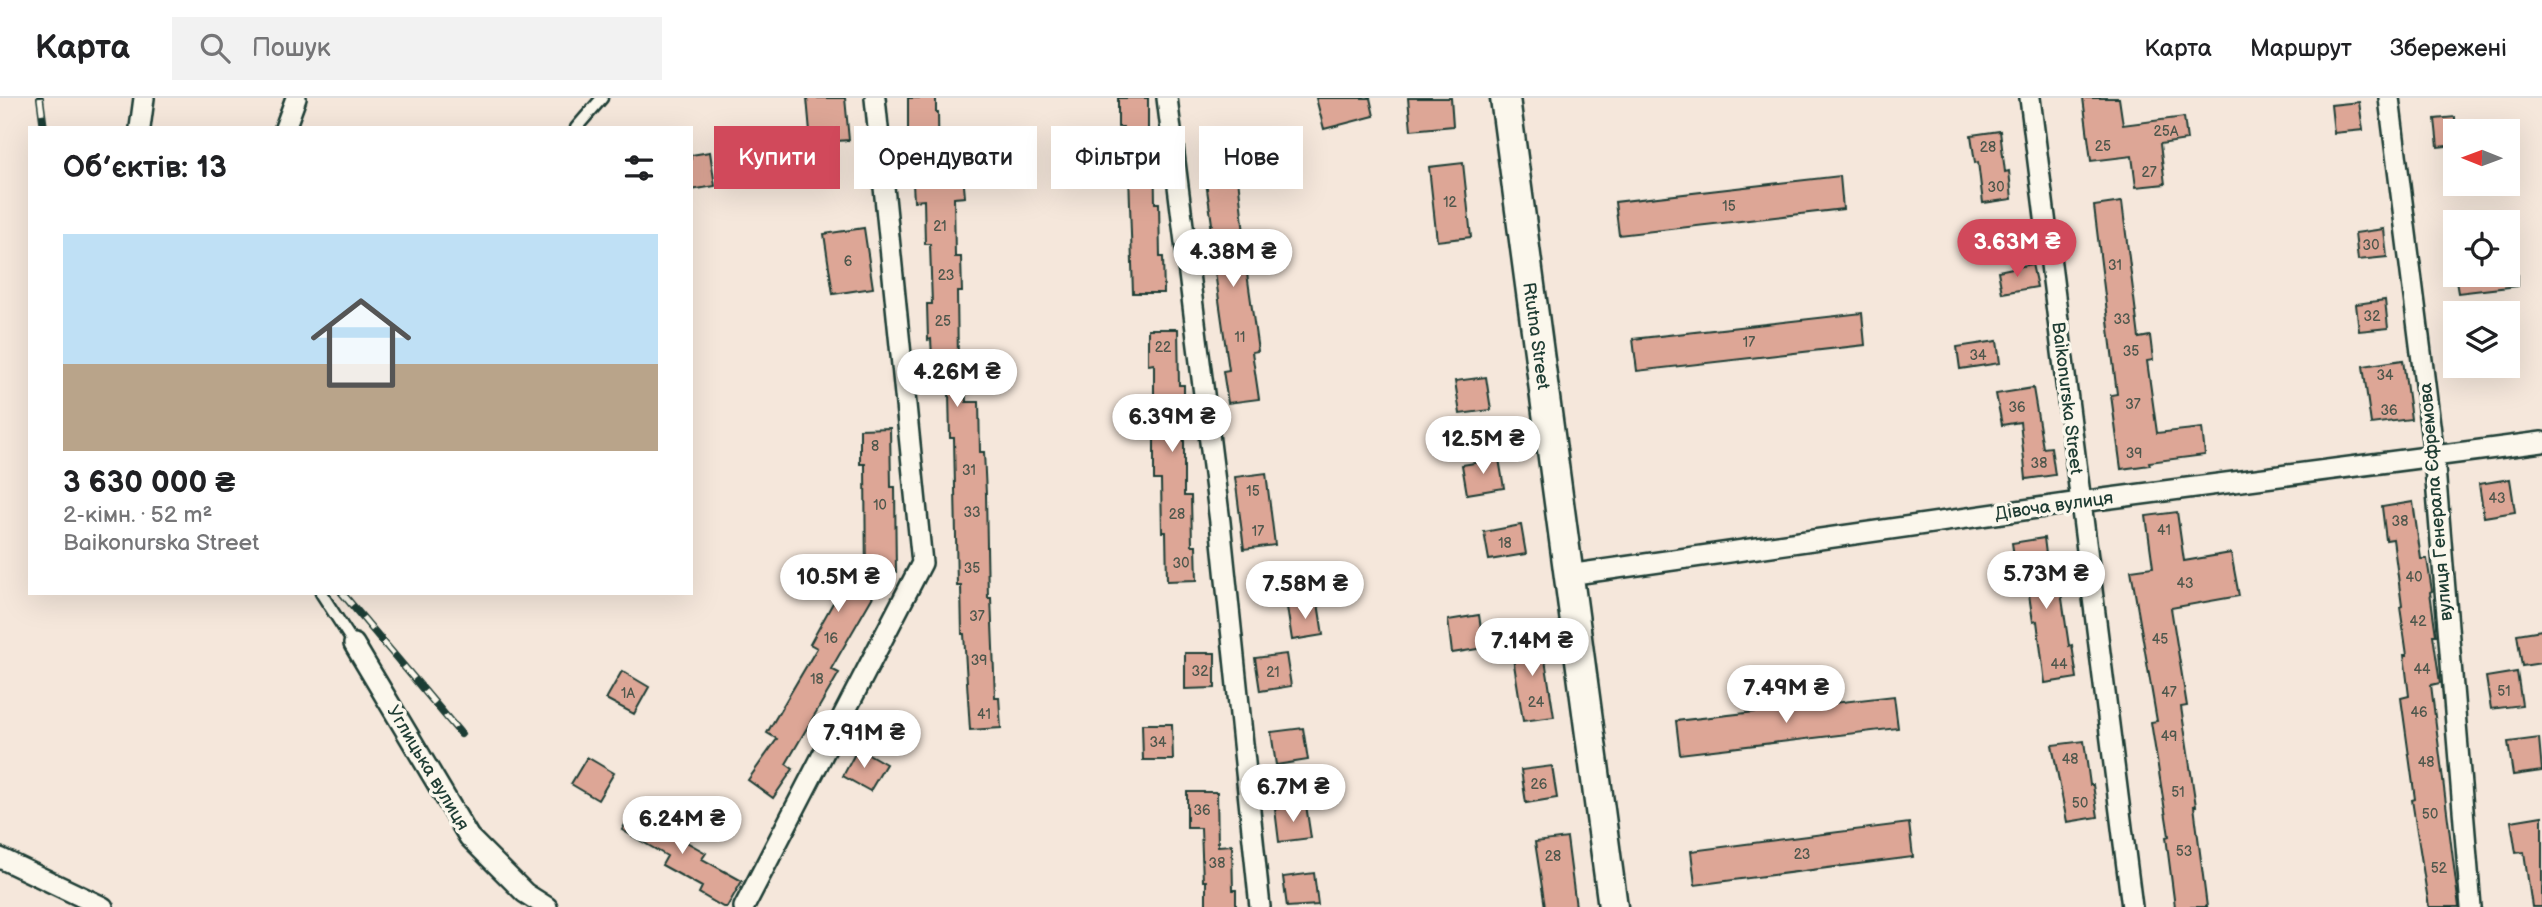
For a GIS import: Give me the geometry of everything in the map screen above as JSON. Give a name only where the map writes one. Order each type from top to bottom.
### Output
[{"type":"main road","name":"Rtutna Street","points":[[1505,98],[1613,907]]},
{"type":"street","points":[[140,126],[144,98]]},
{"type":"street","points":[[286,126],[296,98]]},
{"type":"street","points":[[744,907],[922,564],[875,98]]},
{"type":"street","points":[[1167,98],[1220,522],[1261,907]]},
{"type":"street","name":"Baikonurska Street","points":[[2030,98],[2132,907]]},
{"type":"street","name":"вулиця Генерала Єфремова","points":[[2389,98],[2434,456],[2471,907]]},
{"type":"street","name":"Дівоча вулиця","points":[[1568,575],[2080,502],[2542,442]]},
{"type":"street","name":"Углицька вулиця","points":[[354,645],[469,837],[525,893],[547,907]]},
{"type":"street","points":[[0,858],[103,907]]},
{"type":"lane","points":[[578,126],[603,98]]},
{"type":"lane","points":[[322,595],[354,645]]},
{"type":"building","points":[[807,98],[845,98],[849,140],[840,141],[840,126],[809,126]]},
{"type":"building","points":[[908,98],[936,98],[938,126],[908,126]]},
{"type":"building","points":[[1118,98],[1148,98],[1148,126],[1118,126]]},
{"type":"building","points":[[1316,98],[1370,98],[1374,116],[1324,129]]},
{"type":"building","points":[[1408,98],[1451,98],[1453,126],[1411,130]]},
{"type":"building","points":[[2083,98],[2119,98],[2123,125],[2184,117],[2187,140],[2160,144],[2165,184],[2136,187],[2132,156],[2091,161]]},
{"type":"building","points":[[2359,102],[2363,130],[2334,133],[2331,105]]},
{"type":"building","points":[[2455,117],[2443,119],[2443,146],[2438,147],[2435,119]]},
{"type":"building","points":[[2000,131],[2005,172],[2009,171],[2012,199],[1983,203],[1978,162],[1975,163],[1971,135]]},
{"type":"building","points":[[710,152],[714,186],[693,190],[693,155]]},
{"type":"building","points":[[1463,163],[1471,237],[1437,241],[1429,167]]},
{"type":"building","points":[[1840,176],[1843,209],[1619,235],[1615,202]]},
{"type":"building","points":[[913,189],[964,189],[965,197],[954,198],[955,257],[961,257],[962,292],[957,292],[958,360],[964,360],[966,402],[979,402],[980,452],[984,452],[986,494],[988,598],[991,598],[995,697],[999,697],[1001,728],[970,730],[961,586],[957,586],[954,438],[950,438],[949,393],[934,393],[927,304],[932,304],[930,244],[925,244],[924,200],[914,201]]},
{"type":"building","points":[[1129,189],[1155,189],[1155,203],[1159,203],[1164,293],[1133,293]]},
{"type":"building","points":[[1207,189],[1239,189],[1244,252],[1258,351],[1252,352],[1259,399],[1228,403],[1223,371],[1229,370],[1214,265]]},
{"type":"building","points":[[2122,202],[2139,338],[2150,336],[2153,360],[2147,361],[2157,433],[2202,428],[2205,455],[2149,462],[2150,465],[2121,469],[2111,395],[2117,394],[2094,206]]},
{"type":"building","points":[[864,228],[873,288],[833,294],[824,234]]},
{"type":"building","points":[[2384,229],[2387,257],[2358,260],[2355,233]]},
{"type":"building","points":[[2032,264],[2037,287],[2002,293],[1998,271]]},
{"type":"building","points":[[2457,287],[2509,287],[2458,293]]},
{"type":"building","points":[[2385,300],[2388,328],[2359,331],[2356,304]]},
{"type":"building","points":[[1862,313],[1865,345],[1637,371],[1633,339]]},
{"type":"building","points":[[1148,329],[1178,329],[1179,385],[1184,385],[1184,496],[1191,496],[1192,545],[1196,545],[1197,580],[1167,581],[1161,480],[1154,480],[1154,364],[1148,365]]},
{"type":"building","points":[[1997,341],[2000,363],[1960,369],[1957,347]]},
{"type":"building","points":[[2403,360],[2411,419],[2371,424],[2363,366]]},
{"type":"building","points":[[1486,377],[1491,410],[1460,414],[1455,381]]},
{"type":"building","points":[[2033,388],[2043,448],[2051,447],[2055,475],[2026,479],[2020,422],[2002,425],[1996,394]]},
{"type":"building","points":[[890,428],[891,487],[895,487],[896,572],[887,572],[831,669],[839,673],[786,764],[793,769],[773,798],[748,780],[777,739],[767,733],[817,648],[810,644],[849,574],[866,584],[865,464],[860,464],[860,429]]},
{"type":"building","points":[[1499,459],[1504,488],[1467,494],[1462,465]]},
{"type":"building","points":[[1266,473],[1275,545],[1244,549],[1235,477]]},
{"type":"building","points":[[2510,479],[2515,512],[2484,517],[2479,484]]},
{"type":"building","points":[[2413,502],[2421,559],[2427,559],[2432,591],[2436,635],[2433,635],[2440,683],[2431,685],[2459,907],[2429,907],[2412,800],[2415,799],[2401,698],[2409,696],[2402,606],[2393,539],[2386,540],[2382,507]]},
{"type":"building","points":[[2177,512],[2184,561],[2231,553],[2239,596],[2171,608],[2187,706],[2181,707],[2196,806],[2207,907],[2175,907],[2166,837],[2169,836],[2151,722],[2157,721],[2131,570],[2153,567],[2146,516]]},
{"type":"building","points":[[1521,525],[1526,554],[1489,560],[1484,532]]},
{"type":"building","points":[[2044,538],[2050,586],[2060,585],[2069,646],[2072,645],[2077,678],[2045,683],[2037,621],[2033,622],[2026,574],[2017,576],[2012,543]]},
{"type":"building","points":[[1318,603],[1323,635],[1292,640],[1287,607]]},
{"type":"building","points":[[1479,615],[1484,648],[1452,653],[1448,620]]},
{"type":"building","points":[[2542,630],[2542,663],[2522,666],[2517,634]]},
{"type":"building","points":[[1541,634],[1554,717],[1523,721],[1510,639]]},
{"type":"building","points":[[1185,653],[1215,653],[1215,688],[1185,689]]},
{"type":"building","points":[[1286,654],[1291,686],[1260,691],[1255,658]]},
{"type":"building","points":[[622,671],[649,687],[634,714],[606,699]]},
{"type":"building","points":[[2517,672],[2522,705],[2491,709],[2486,677]]},
{"type":"building","points":[[1894,696],[1898,728],[1680,754],[1676,721]]},
{"type":"building","points":[[1142,724],[1172,724],[1173,760],[1143,760]]},
{"type":"building","points":[[1303,728],[1308,760],[1276,765],[1271,732]]},
{"type":"building","points":[[2539,738],[2542,771],[2513,775],[2508,742]]},
{"type":"building","points":[[2084,741],[2098,817],[2067,822],[2052,745]]},
{"type":"building","points":[[858,748],[886,764],[870,791],[843,776]]},
{"type":"building","points":[[587,757],[614,773],[598,800],[571,784]]},
{"type":"building","points":[[1552,766],[1557,798],[1526,803],[1521,770]]},
{"type":"building","points":[[1187,792],[1217,792],[1218,846],[1232,845],[1236,907],[1206,907],[1201,828],[1187,828]]},
{"type":"building","points":[[638,802],[665,818],[660,827],[706,853],[702,859],[742,881],[727,907],[699,893],[702,887],[662,865],[667,856],[622,830]]},
{"type":"building","points":[[1306,805],[1311,838],[1279,842],[1275,809]]},
{"type":"building","points":[[2542,816],[2542,907],[2532,907],[2524,852],[2516,853],[2511,821]]},
{"type":"building","points":[[1909,823],[1913,857],[1695,885],[1691,851]]},
{"type":"building","points":[[1567,838],[1576,907],[1545,907],[1535,842]]},
{"type":"building","points":[[1314,873],[1318,905],[1287,907],[1283,877]]},
{"type":"railway","points":[[40,98],[44,126]]},
{"type":"railway","points":[[344,595],[461,734]]}]
